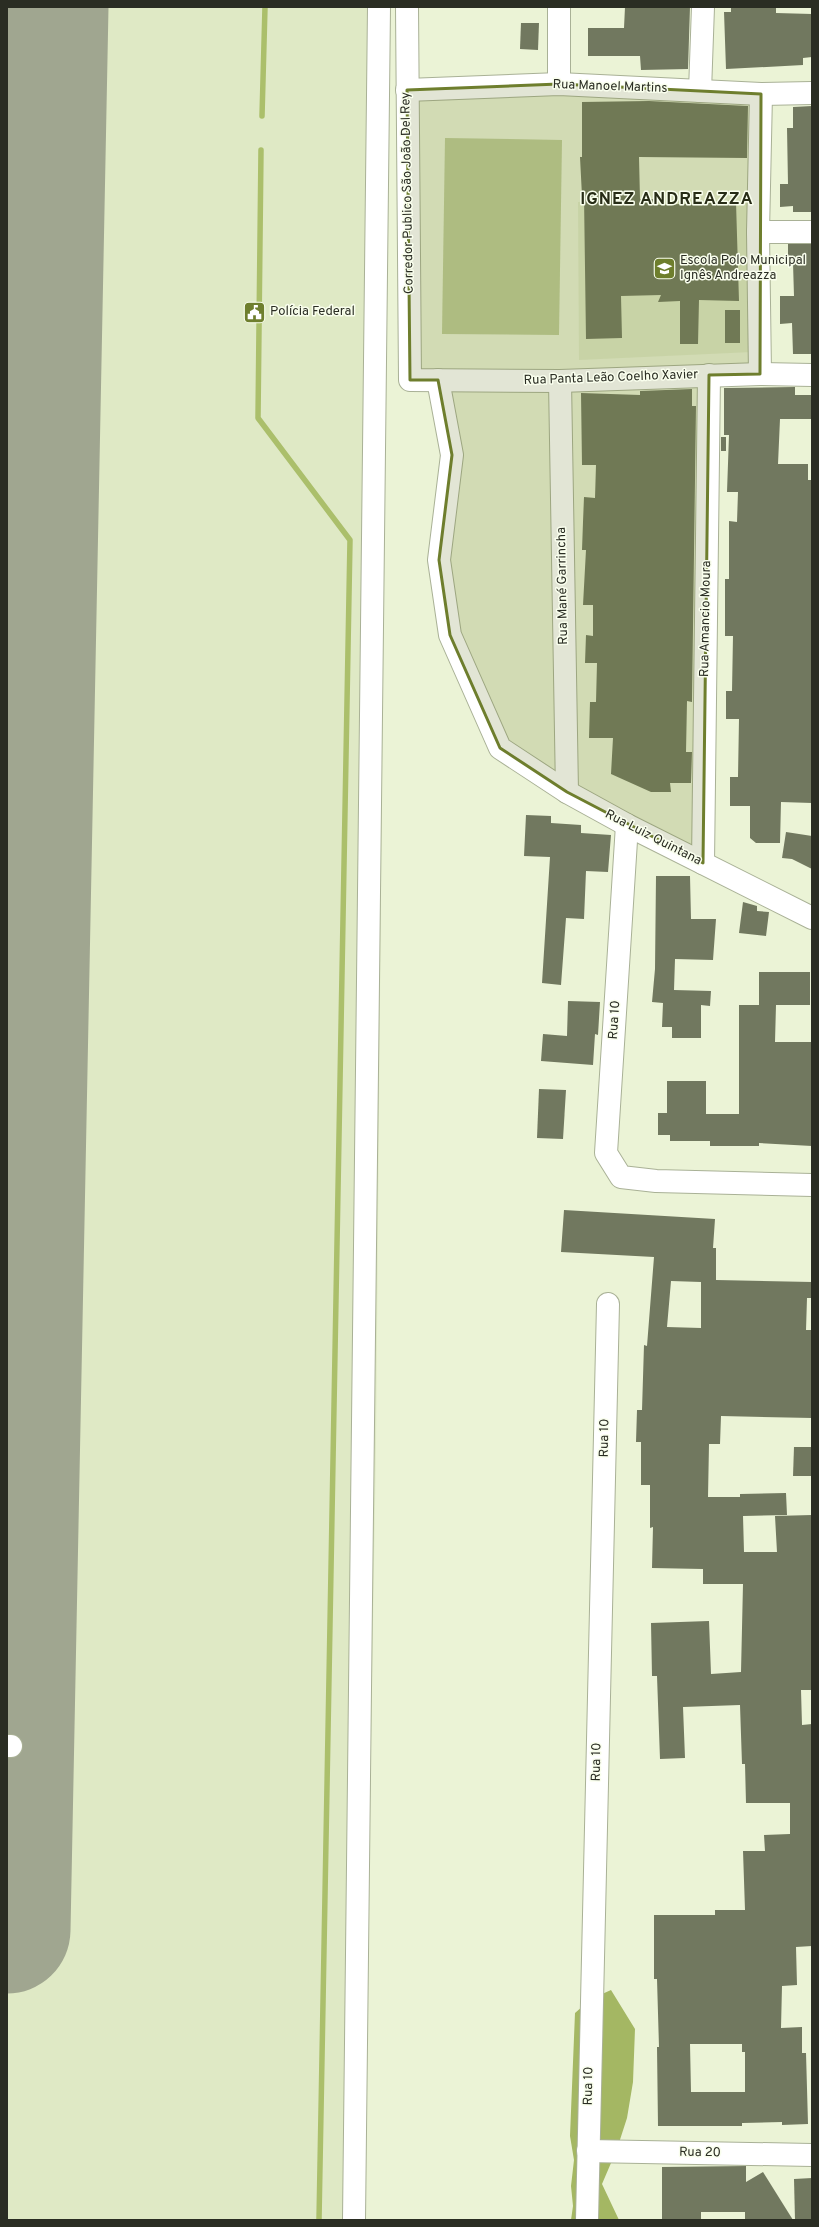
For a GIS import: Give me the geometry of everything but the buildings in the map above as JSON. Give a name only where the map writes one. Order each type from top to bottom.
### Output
[{"type":"street","points":[[354,2220],[379,7]]},
{"type":"street","name":"Corredor Publico São João Del Rey","points":[[407,7],[410,380]]},
{"type":"street","points":[[559,7],[559,84]]},
{"type":"street","points":[[700,91],[703,7]]},
{"type":"street","name":"Rua Manoel Martins","points":[[407,90],[559,84],[761,94],[812,93]]},
{"type":"street","points":[[760,374],[758,232],[761,94]]},
{"type":"street","points":[[758,232],[812,232]]},
{"type":"street","name":"Rua Panta Leão Coelho Xavier","points":[[410,380],[560,381],[709,375],[812,375]]},
{"type":"street","name":"Rua Amancio Moura","points":[[703,863],[709,375]]},
{"type":"street","name":"Rua Luiz Quintana","points":[[438,380],[452,455],[438,560],[450,635],[500,748],[567,792],[627,825],[812,918]]},
{"type":"street","name":"Rua Mané Garrincha","points":[[560,381],[567,792]]},
{"type":"street","name":"Rua 10","points":[[627,825],[606,1153],[621,1177],[656,1181],[812,1185]]},
{"type":"street","name":"Rua 10","points":[[587,2220],[608,1304]]},
{"type":"street","name":"Rua 20","points":[[588,2151],[812,2155]]},
{"type":"highlighted area","points":[[559,84],[761,94],[760,374],[709,375],[703,863],[567,792],[500,748],[450,635],[439,560],[452,455],[438,380],[410,380],[407,90]]},
{"type":"shaded area","points":[[7,7],[389,7],[376,1444],[363,2220],[7,2220]]},
{"type":"shaded area","points":[[445,138],[562,140],[559,335],[442,334]]},
{"type":"shaded area","name":"Escola Polo Municipal Ignês Andreazza","points":[[751,200],[752,352],[579,360],[578,202]]},
{"type":"green space","points":[[611,1990],[635,2029],[633,2082],[627,2118],[617,2149],[602,2184],[619,2220],[571,2220],[573,2206],[571,2186],[574,2160],[570,2136],[575,2013],[591,1999]]},
{"type":"waterway","points":[[262,116],[265,7]]},
{"type":"waterway","points":[[261,150],[258,418],[350,540],[319,2220]]},
{"type":"taxiway","points":[[7,1352],[19,1331]]},
{"type":"taxiway","points":[[7,1402],[17,1425]]},
{"type":"runway","points":[[7,1930],[45,7]]},
{"type":"place","name":"Escola Polo Municipal Ignês Andreazza","points":[[665,268]]},
{"type":"place","name":"Polícia Federal","points":[[255,312]]},
{"type":"district","name":"IGNEZ ANDREAZZA","points":[[667,200]]}]
